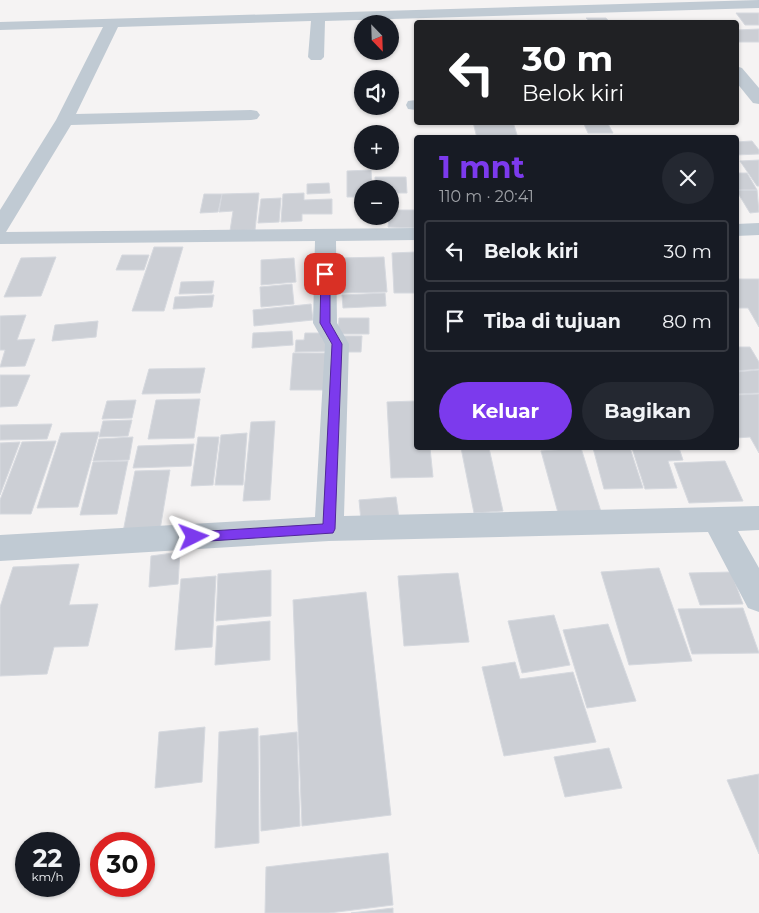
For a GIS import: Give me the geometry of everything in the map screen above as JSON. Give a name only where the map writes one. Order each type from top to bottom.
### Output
[{"type":"street","points":[[0,26],[318,18],[519,17],[759,4]]},
{"type":"street","points":[[684,7],[694,20]]},
{"type":"street","points":[[316,57],[319,30],[318,18]]},
{"type":"street","points":[[0,227],[66,120],[112,24]]},
{"type":"street","points":[[739,75],[759,99]]},
{"type":"street","points":[[66,120],[251,116]]},
{"type":"street","points":[[739,230],[759,229]]},
{"type":"street","points":[[0,238],[414,234]]},
{"type":"street","points":[[326,235],[325,323],[337,344],[329,529]]},
{"type":"street","points":[[716,518],[759,598]]},
{"type":"street","points":[[0,548],[329,529],[759,518]]},
{"type":"building","points":[[736,13],[759,13],[759,25],[745,25]]},
{"type":"building","points":[[586,18],[606,18],[608,20],[588,20]]},
{"type":"building","points":[[759,29],[759,42],[739,42],[739,30]]},
{"type":"building","points":[[474,125],[514,125],[517,135],[476,135]]},
{"type":"building","points":[[584,125],[609,125],[613,133],[588,133]]},
{"type":"building","points":[[752,141],[759,150],[759,154],[739,155],[739,142]]},
{"type":"building","points":[[759,160],[759,186],[757,186],[740,161]]},
{"type":"building","points":[[371,170],[372,180],[354,180],[354,197],[347,197],[347,171]]},
{"type":"building","points":[[739,173],[747,173],[757,190],[739,190]]},
{"type":"building","points":[[375,177],[406,177],[407,193],[399,193],[399,180],[375,180]]},
{"type":"building","points":[[329,183],[330,193],[307,194],[307,184]]},
{"type":"building","points":[[739,190],[757,190],[759,212],[750,213],[739,195]]},
{"type":"building","points":[[259,193],[255,230],[230,231],[233,211],[219,212],[222,194]]},
{"type":"building","points":[[304,193],[304,200],[332,199],[332,214],[302,214],[302,221],[281,222],[283,194]]},
{"type":"building","points":[[204,194],[222,194],[218,212],[200,213]]},
{"type":"building","points":[[281,198],[279,222],[258,223],[261,199]]},
{"type":"building","points":[[399,210],[414,210],[414,228],[388,227],[388,225],[399,225]]},
{"type":"building","points":[[154,247],[183,247],[164,311],[132,311]]},
{"type":"building","points":[[414,252],[414,293],[394,293],[392,253]]},
{"type":"building","points":[[122,255],[149,255],[144,270],[116,270]]},
{"type":"building","points":[[56,257],[41,296],[4,297],[21,258]]},
{"type":"building","points":[[384,257],[387,292],[340,293],[340,258]]},
{"type":"building","points":[[294,258],[296,282],[261,285],[261,260]]},
{"type":"building","points":[[739,279],[759,279],[759,327],[748,308],[739,308]]},
{"type":"building","points":[[214,281],[212,293],[179,294],[181,282]]},
{"type":"building","points":[[292,284],[294,304],[261,307],[260,287]]},
{"type":"building","points":[[385,293],[386,306],[343,308],[342,295]]},
{"type":"building","points":[[214,295],[212,307],[173,309],[175,297]]},
{"type":"building","points":[[311,304],[313,320],[254,326],[253,310]]},
{"type":"building","points":[[26,315],[17,340],[35,339],[25,366],[0,367],[5,350],[0,350],[0,316]]},
{"type":"building","points":[[339,318],[369,318],[369,334],[338,334]]},
{"type":"building","points":[[98,321],[96,337],[52,341],[55,325]]},
{"type":"building","points":[[292,331],[293,345],[252,348],[253,333]]},
{"type":"building","points":[[305,333],[323,333],[322,339],[334,339],[334,351],[295,352],[296,340],[304,340]]},
{"type":"building","points":[[340,336],[362,336],[361,352],[339,352]]},
{"type":"building","points":[[739,347],[750,347],[759,362],[759,369],[739,371]]},
{"type":"building","points":[[293,353],[331,353],[330,390],[290,390]]},
{"type":"building","points":[[205,368],[200,393],[142,394],[149,369]]},
{"type":"building","points":[[759,370],[759,393],[739,394],[739,372]]},
{"type":"building","points":[[0,375],[30,375],[17,406],[0,407]]},
{"type":"building","points":[[759,394],[759,453],[750,437],[739,438],[739,395]]},
{"type":"building","points":[[200,399],[194,438],[148,439],[156,400]]},
{"type":"building","points":[[136,400],[132,418],[102,419],[107,401]]},
{"type":"building","points":[[414,401],[414,450],[430,450],[433,477],[391,478],[387,402]]},
{"type":"building","points":[[132,420],[128,436],[99,437],[103,421]]},
{"type":"building","points":[[275,421],[270,500],[243,501],[251,422]]},
{"type":"building","points":[[52,424],[47,439],[0,440],[0,425]]},
{"type":"building","points":[[99,432],[78,507],[37,508],[61,433]]},
{"type":"building","points":[[247,433],[243,485],[215,485],[221,435]]},
{"type":"building","points":[[133,437],[129,460],[93,461],[99,439]]},
{"type":"building","points":[[198,437],[219,437],[213,485],[191,486]]},
{"type":"building","points":[[56,441],[31,514],[0,514],[0,500],[22,442]]},
{"type":"building","points":[[20,442],[0,495],[0,443]]},
{"type":"building","points":[[194,444],[191,466],[133,468],[138,446]]},
{"type":"building","points":[[461,450],[489,450],[503,511],[474,513]]},
{"type":"building","points":[[582,450],[603,518],[560,520],[541,451]]},
{"type":"building","points":[[594,450],[631,450],[643,488],[604,489]]},
{"type":"building","points":[[633,450],[680,450],[683,460],[668,461],[677,488],[645,489]]},
{"type":"building","points":[[128,461],[117,514],[80,515],[93,462]]},
{"type":"building","points":[[725,461],[743,501],[689,503],[674,463]]},
{"type":"building","points":[[170,470],[160,530],[123,532],[135,471]]},
{"type":"building","points":[[396,497],[399,518],[361,521],[359,500]]},
{"type":"building","points":[[180,552],[178,584],[149,587],[151,556]]},
{"type":"building","points":[[79,564],[69,605],[98,604],[88,646],[54,647],[47,674],[0,676],[0,607],[13,567]]},
{"type":"building","points":[[659,568],[692,661],[629,665],[601,572]]},
{"type":"building","points":[[271,570],[271,616],[216,621],[218,574]]},
{"type":"building","points":[[731,572],[743,604],[700,605],[689,573]]},
{"type":"building","points":[[458,573],[469,642],[404,646],[398,576]]},
{"type":"building","points":[[216,576],[212,647],[175,650],[181,579]]},
{"type":"building","points":[[366,592],[391,815],[302,826],[293,600]]},
{"type":"building","points":[[743,608],[759,653],[692,654],[678,609]]},
{"type":"building","points":[[554,615],[570,665],[522,673],[508,621]]},
{"type":"building","points":[[270,621],[270,660],[215,665],[217,626]]},
{"type":"building","points":[[608,624],[636,701],[587,708],[563,630]]},
{"type":"building","points":[[515,662],[520,679],[573,672],[596,742],[504,756],[482,667]]},
{"type":"building","points":[[205,727],[202,782],[155,788],[159,732]]},
{"type":"building","points":[[258,728],[259,843],[215,848],[219,732]]},
{"type":"building","points":[[297,732],[300,826],[261,831],[260,736]]},
{"type":"building","points":[[609,748],[622,788],[565,797],[554,757]]},
{"type":"building","points":[[759,774],[759,854],[727,780]]},
{"type":"building","points":[[388,853],[393,905],[329,913],[265,913],[266,867]]},
{"type":"building","points":[[393,908],[393,913],[351,913]]},
{"type":"route","points":[[194,537],[329,529],[337,344],[334,335],[328,330],[325,323],[325,274]]}]
